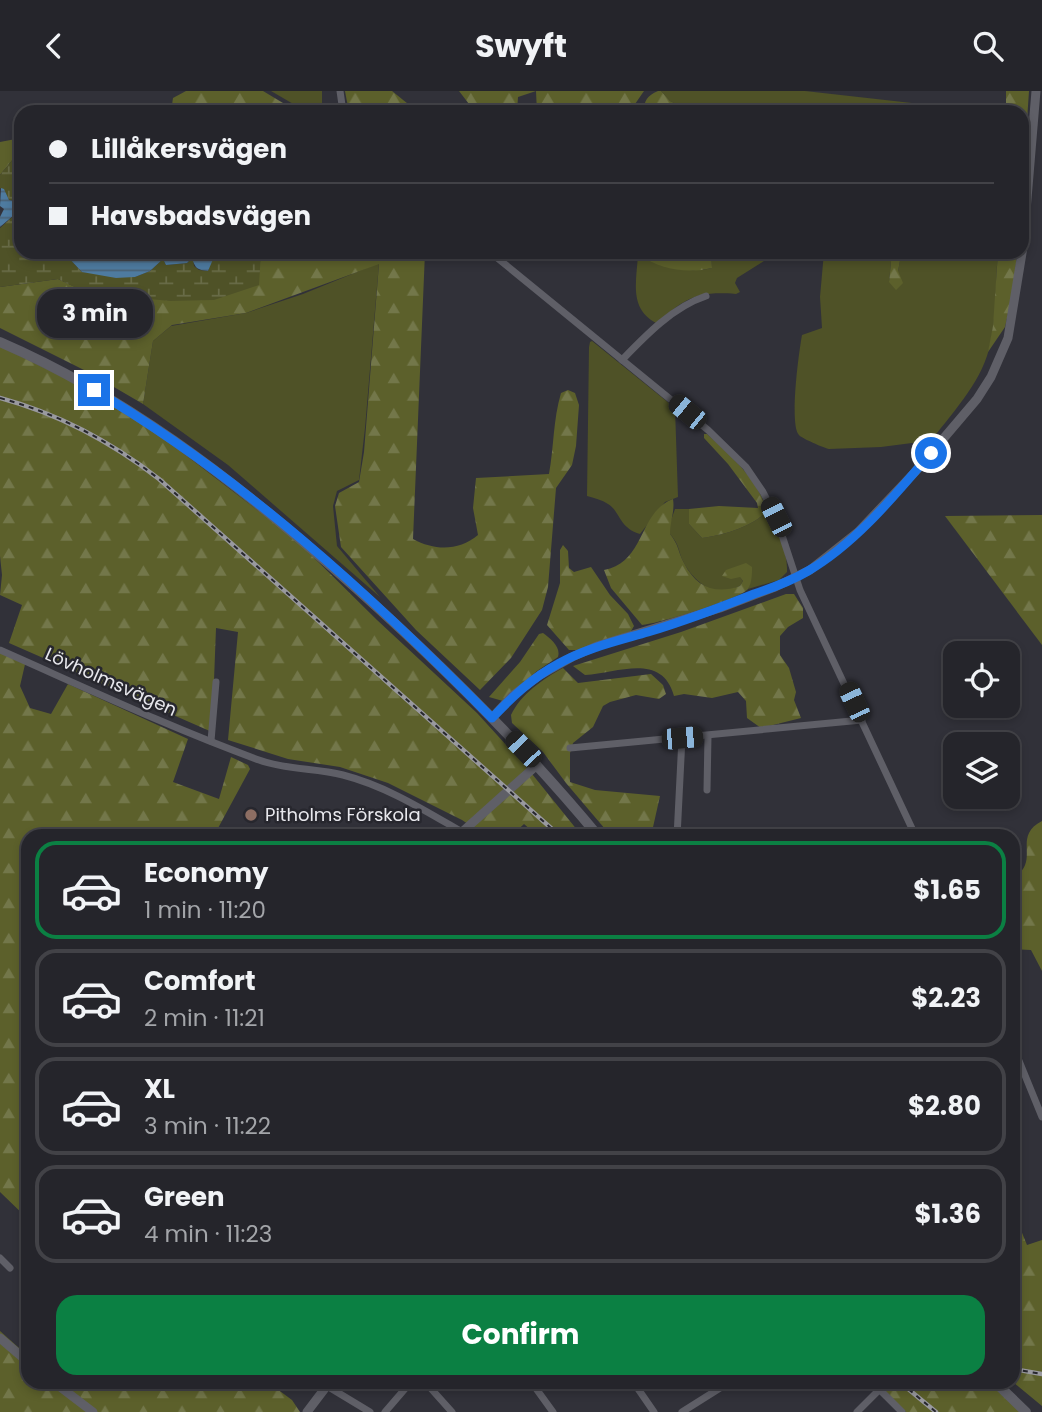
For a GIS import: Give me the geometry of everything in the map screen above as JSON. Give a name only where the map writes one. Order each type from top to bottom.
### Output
[{"type":"main road","points":[[0,342],[76,379],[130,411],[226,479],[352,584],[492,718],[592,829]]},
{"type":"main road","points":[[1002,1389],[1027,1412]]},
{"type":"street","points":[[1029,163],[1035,91]]},
{"type":"street","points":[[499,259],[708,430],[746,467],[776,517],[796,577],[912,829]]},
{"type":"street","points":[[492,718],[512,696],[540,675],[572,657],[597,646],[720,608],[796,577],[841,547],[884,506],[977,399],[997,366],[1008,338],[1021,259]]},
{"type":"street","points":[[622,360],[668,317],[706,296]]},
{"type":"street","name":"Lövholmsvägen","points":[[0,650],[183,732],[269,763],[356,779],[399,797],[457,829]]},
{"type":"street","points":[[211,741],[216,682]]},
{"type":"street","points":[[570,748],[862,720]]},
{"type":"street","points":[[707,790],[708,736]]},
{"type":"street","points":[[677,829],[682,738]]},
{"type":"street","points":[[471,829],[537,765]]},
{"type":"street","points":[[1020,1063],[1042,1117]]},
{"type":"street","points":[[0,1258],[10,1268]]},
{"type":"street","points":[[0,1338],[21,1356]]},
{"type":"street","points":[[63,1389],[93,1412]]},
{"type":"street","points":[[307,1412],[322,1389]]},
{"type":"street","points":[[335,1389],[370,1412]]},
{"type":"street","points":[[385,1412],[405,1389]]},
{"type":"street","points":[[431,1389],[452,1412]]},
{"type":"street","points":[[537,1389],[552,1412]]},
{"type":"street","points":[[638,1389],[654,1412]]},
{"type":"street","points":[[682,1412],[718,1389]]},
{"type":"street","points":[[857,1412],[879,1390],[902,1412]]},
{"type":"green space","points":[[186,91],[263,91],[286,105],[172,105],[173,98]]},
{"type":"green space","points":[[271,91],[322,91],[322,105],[295,105]]},
{"type":"green space","points":[[345,91],[392,91],[409,105],[348,105]]},
{"type":"green space","points":[[459,91],[536,91],[518,97],[517,105],[469,104]]},
{"type":"green space","points":[[536,91],[644,91],[635,105],[537,105]]},
{"type":"green space","points":[[661,91],[805,91],[930,105],[678,105]]},
{"type":"green space","points":[[661,91],[678,105],[645,105],[651,95]]},
{"type":"green space","points":[[1006,91],[1029,91],[1028,105],[1006,105]]},
{"type":"green space","points":[[14,139],[14,158],[0,175],[0,142]]},
{"type":"green space","points":[[14,158],[14,201],[9,200],[0,188],[0,175]]},
{"type":"green space","points":[[14,215],[14,259],[70,259],[82,272],[135,277],[150,271],[163,259],[166,265],[187,263],[193,259],[194,266],[208,271],[211,260],[214,259],[261,259],[259,285],[214,300],[170,301],[87,293],[58,279],[0,287],[0,228]]},
{"type":"green space","points":[[260,259],[425,259],[413,539],[421,543],[438,547],[455,546],[478,535],[473,508],[476,478],[549,474],[561,393],[568,390],[575,393],[579,405],[576,446],[572,465],[556,488],[548,587],[542,610],[511,658],[480,690],[416,630],[341,547],[335,506],[339,493],[359,482],[364,452],[379,264],[246,313],[172,325],[153,341],[143,404],[90,373],[0,328],[0,287],[58,279],[88,293],[123,295],[258,285]]},
{"type":"green space","points":[[638,259],[649,259],[683,270],[712,268],[711,259],[767,259],[737,278],[735,283],[740,292],[736,294],[711,294],[692,298],[656,323],[641,310],[636,293]]},
{"type":"green space","points":[[647,259],[711,259],[712,268],[693,271],[663,267]]},
{"type":"green space","points":[[823,259],[891,259],[889,282],[898,271],[900,259],[998,259],[993,325],[985,362],[963,399],[928,445],[912,443],[829,449],[799,435],[796,428],[795,403],[802,335],[822,328],[820,297]]},
{"type":"green space","points":[[891,259],[900,259],[898,271],[903,283],[896,290],[889,282]]},
{"type":"green space","points":[[998,259],[1016,259],[1014,287],[1005,327],[988,352],[993,326]]},
{"type":"green space","points":[[379,263],[359,480],[337,491],[333,506],[337,546],[380,597],[228,465],[143,404],[153,341],[171,326],[246,313],[303,294]]},
{"type":"green space","points":[[592,341],[675,408],[678,497],[665,502],[640,534],[628,528],[608,504],[587,496],[589,347]]},
{"type":"green space","points":[[0,346],[85,388],[149,427],[295,539],[477,713],[528,769],[576,829],[530,829],[524,824],[519,829],[476,829],[388,783],[340,767],[288,759],[228,740],[238,632],[216,628],[212,732],[9,643],[22,605],[0,595]]},
{"type":"green space","points":[[704,434],[743,469],[763,499],[767,511],[753,522],[737,529],[702,538],[689,524],[689,509],[719,506],[758,508],[728,464],[704,438]]},
{"type":"green space","points":[[673,499],[670,534],[694,578],[707,587],[731,589],[740,586],[743,581],[740,577],[731,579],[722,576],[726,570],[746,563],[752,567],[752,578],[748,589],[715,605],[642,625],[611,588],[604,570],[618,565],[628,557],[653,514]]},
{"type":"green space","points":[[675,509],[689,509],[689,524],[702,538],[737,529],[753,522],[767,511],[782,540],[787,572],[779,580],[748,589],[750,583],[740,577],[743,581],[740,586],[721,591],[713,590],[698,581],[687,568],[670,534],[670,523]]},
{"type":"green space","points":[[1042,515],[1042,645],[945,516]]},
{"type":"green space","points":[[563,545],[568,551],[569,568],[574,572],[591,567],[610,595],[628,614],[634,626],[631,631],[577,650],[569,650],[547,625],[560,583],[560,550]]},
{"type":"green space","points":[[786,594],[794,594],[803,608],[803,618],[788,627],[780,636],[780,655],[789,668],[796,692],[794,700],[801,718],[761,728],[747,718],[746,701],[738,692],[712,698],[684,694],[674,696],[668,682],[649,669],[624,669],[585,675],[573,666],[681,632]]},
{"type":"green space","points":[[543,633],[557,647],[558,657],[537,671],[503,701],[489,697],[520,662],[539,634]]},
{"type":"green space","points":[[0,649],[26,660],[20,686],[30,708],[51,714],[68,684],[188,739],[173,782],[219,799],[231,757],[248,765],[250,769],[218,829],[21,829],[21,1212],[0,1192]]},
{"type":"green space","points":[[563,668],[578,683],[651,674],[663,685],[666,694],[659,699],[636,695],[603,706],[593,727],[573,743],[570,753],[570,782],[595,790],[660,796],[653,829],[605,829],[543,752],[512,723],[511,715],[515,707],[540,682]]},
{"type":"green space","points":[[1042,821],[1042,971],[1031,950],[1020,949],[1020,872],[1027,857],[1028,834]]},
{"type":"green space","points":[[1020,1228],[1027,1245],[1042,1240],[1042,1406],[1020,1388]]},
{"type":"green space","points":[[0,1331],[21,1350],[21,1389],[277,1389],[292,1400],[300,1412],[0,1412]]},
{"type":"green space","points":[[881,1389],[997,1389],[1021,1412],[906,1412]]},
{"type":"water","points":[[1,188],[9,200],[14,201],[14,215],[0,227],[0,217],[4,209],[0,206]]},
{"type":"water","points":[[70,259],[163,259],[150,271],[135,277],[116,278],[82,272]]},
{"type":"water","points":[[163,259],[191,259],[187,263],[166,265]]},
{"type":"water","points":[[192,259],[213,259],[208,271],[197,268]]},
{"type":"railway","points":[[0,398],[43,412],[83,430],[159,479],[552,829]]},
{"type":"railway","points":[[1020,1370],[1042,1374]]},
{"type":"railway","points":[[908,1389],[936,1412]]},
{"type":"place","name":"Pitholms Förskola","points":[[251,815]]},
{"type":"route","points":[[94,390],[173,440],[256,502],[397,625],[492,718],[512,696],[540,675],[572,657],[597,646],[720,608],[810,570],[841,547],[871,519],[931,453]]}]
